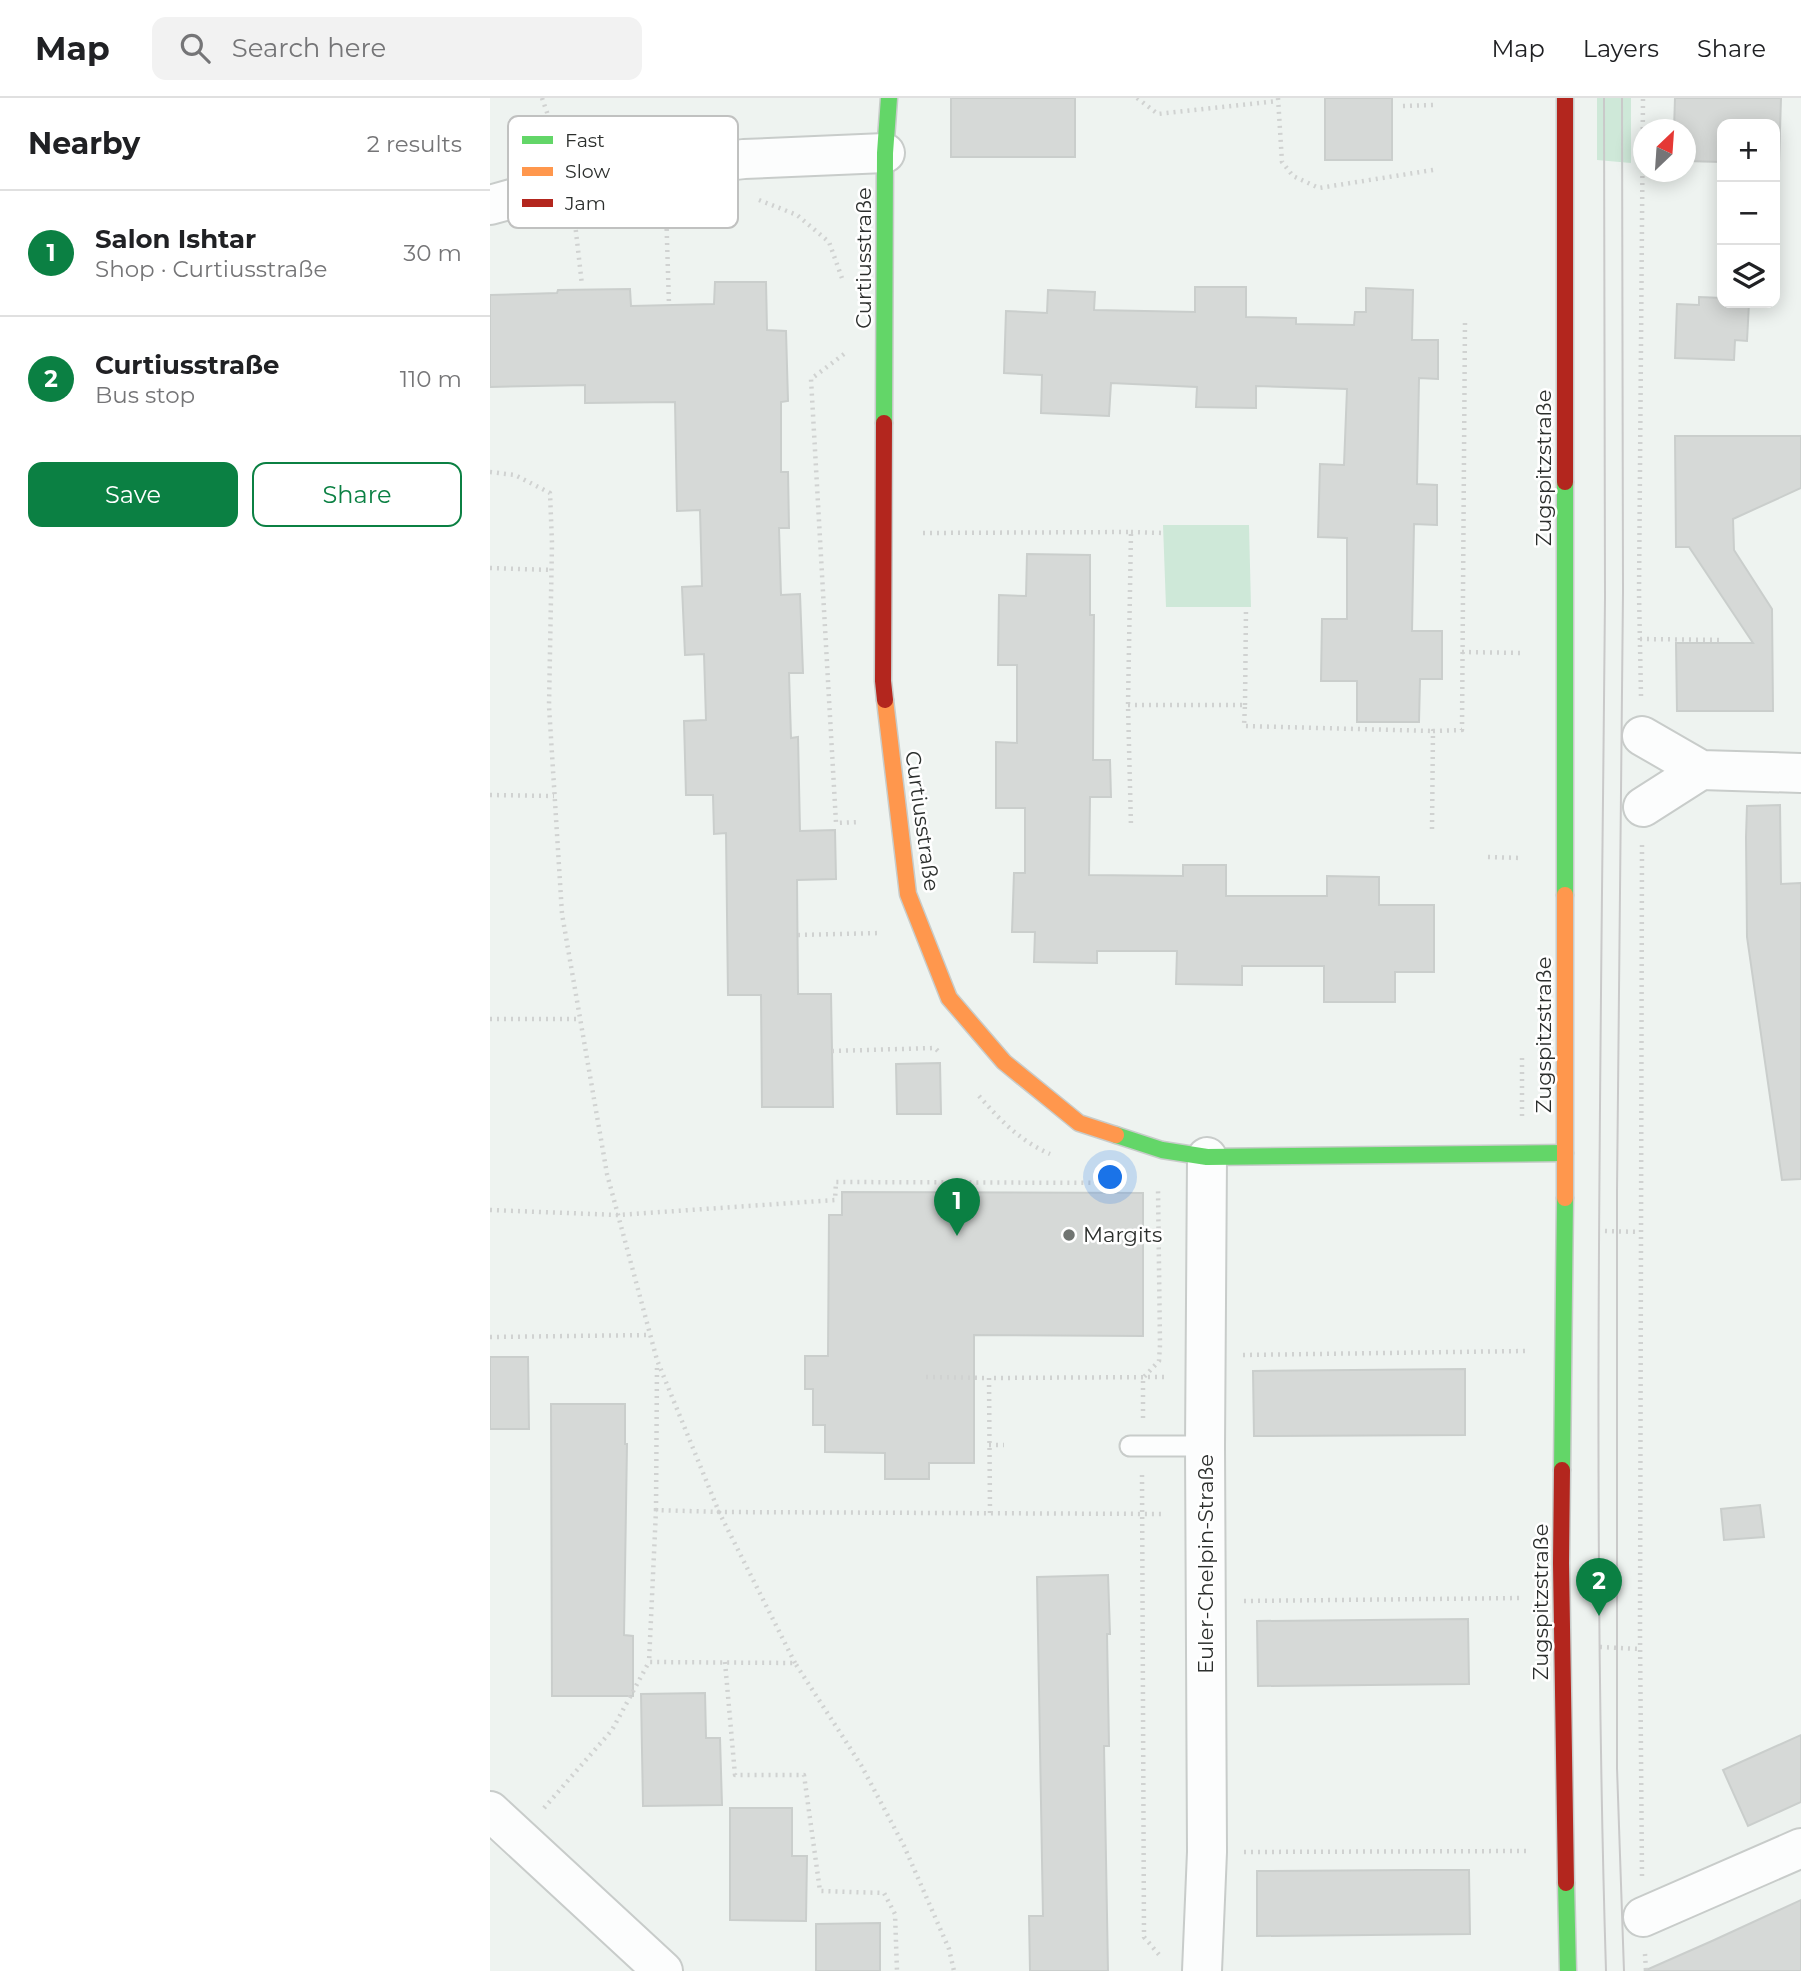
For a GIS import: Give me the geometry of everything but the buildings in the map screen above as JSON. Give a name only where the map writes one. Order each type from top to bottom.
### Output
[{"type":"street","name":"Curtiusstraße","points":[[889,98],[886,153],[883,681],[908,894],[949,998],[1004,1062],[1079,1123],[1162,1150],[1208,1157],[1565,1153]]},
{"type":"street","name":"Zugspitzstraße","points":[[1565,98],[1565,1153],[1561,1563],[1566,1970]]},
{"type":"street","points":[[738,160],[886,153]]},
{"type":"street","points":[[490,205],[508,200]]},
{"type":"street","points":[[1642,736],[1701,770],[1801,773]]},
{"type":"street","points":[[1643,807],[1701,770]]},
{"type":"street","name":"Euler-Chelpin-Straße","points":[[1202,1971],[1208,1852],[1205,1446],[1208,1157]]},
{"type":"street","points":[[490,1811],[663,1971]]},
{"type":"street","points":[[1643,1917],[1801,1848]]},
{"type":"lane","points":[[1136,1446],[1205,1446]]},
{"type":"path","points":[[542,98],[548,116]]},
{"type":"path","points":[[1137,98],[1158,114],[1278,100],[1282,162],[1293,176],[1319,188],[1433,170]]},
{"type":"path","points":[[1642,736],[1640,639],[1643,98]]},
{"type":"path","points":[[1403,106],[1433,106]]},
{"type":"path","points":[[746,199],[758,200],[797,215],[829,242],[845,285]]},
{"type":"path","points":[[576,228],[582,285]]},
{"type":"path","points":[[666,228],[668,305]]},
{"type":"path","points":[[1246,608],[1244,726],[1462,730],[1465,320]]},
{"type":"path","points":[[863,822],[836,823],[811,379],[848,351],[884,351]]},
{"type":"path","points":[[490,472],[515,475],[550,494],[552,570],[549,706],[562,914],[607,1174],[657,1360],[719,1512],[795,1663],[861,1765],[904,1846],[949,1949],[954,1971]]},
{"type":"path","points":[[1131,532],[1128,705],[1131,827]]},
{"type":"path","points":[[884,533],[1164,533]]},
{"type":"path","points":[[490,568],[552,570]]},
{"type":"path","points":[[1640,639],[1724,640]]},
{"type":"path","points":[[1462,652],[1522,653]]},
{"type":"path","points":[[1128,705],[1245,705]]},
{"type":"path","points":[[1432,830],[1433,731]]},
{"type":"path","points":[[490,795],[554,796]]},
{"type":"path","points":[[1643,807],[1640,1649],[1646,1971]]},
{"type":"path","points":[[1488,857],[1522,858]]},
{"type":"path","points":[[878,921],[885,944]]},
{"type":"path","points":[[798,935],[880,933]]},
{"type":"path","points":[[490,1019],[580,1019]]},
{"type":"path","points":[[930,1037],[944,1058]]},
{"type":"path","points":[[832,1051],[935,1048]]},
{"type":"path","points":[[970,1087],[1006,1126],[1037,1148],[1058,1157]]},
{"type":"path","points":[[490,1210],[618,1215],[835,1200],[835,1182],[1140,1183],[1115,1177]]},
{"type":"path","points":[[1149,1183],[1158,1184],[1160,1345],[1159,1361],[1143,1378],[1136,1446],[1141,1514],[1144,1937],[1165,1961]]},
{"type":"path","points":[[490,1337],[651,1335]]},
{"type":"path","points":[[926,1377],[1143,1378],[1206,1366],[1525,1351]]},
{"type":"path","points":[[518,1838],[612,1730],[649,1662],[656,1510],[657,1360]]},
{"type":"path","points":[[989,1378],[990,1513]]},
{"type":"path","points":[[989,1445],[1004,1445]]},
{"type":"path","points":[[656,1510],[1206,1514]]},
{"type":"path","points":[[1206,1601],[1530,1598]]},
{"type":"path","points":[[1587,1646],[1640,1649]]},
{"type":"path","points":[[649,1662],[795,1663]]},
{"type":"path","points":[[725,1662],[735,1775],[804,1775],[820,1891],[884,1893],[895,1914],[897,1971]]},
{"type":"path","points":[[1208,1852],[1534,1851]]},
{"type":"green space","points":[[1597,98],[1631,98],[1631,163],[1597,160]]},
{"type":"green space","points":[[1163,525],[1249,525],[1251,607],[1166,607]]},
{"type":"tram line","points":[[1604,98],[1605,597],[1598,1456],[1606,1971]]},
{"type":"tram line","points":[[1622,98],[1623,592],[1617,1192],[1617,1768],[1624,1971]]},
{"type":"traffic: fast","points":[[884,423],[885,153],[889,98]]},
{"type":"traffic: fast","points":[[1565,482],[1565,895]]},
{"type":"traffic: fast","points":[[1116,1135],[1162,1150],[1207,1157],[1565,1153]]},
{"type":"traffic: fast","points":[[1562,1470],[1565,1198]]},
{"type":"traffic: fast","points":[[1566,1883],[1568,1971]]},
{"type":"traffic: slow","points":[[885,700],[908,894],[949,998],[1004,1062],[1079,1123],[1116,1135]]},
{"type":"traffic: slow","points":[[1565,895],[1565,1198]]},
{"type":"traffic: jam","points":[[1565,98],[1565,482]]},
{"type":"traffic: jam","points":[[884,423],[885,700]]},
{"type":"traffic: jam","points":[[1562,1470],[1566,1883]]},
{"type":"place","name":"Margits","points":[[1069,1235]]},
{"type":"place","name":"Salon Ishtar","points":[[957,1236]]},
{"type":"place","name":"Curtiusstraße","points":[[1599,1616]]}]
